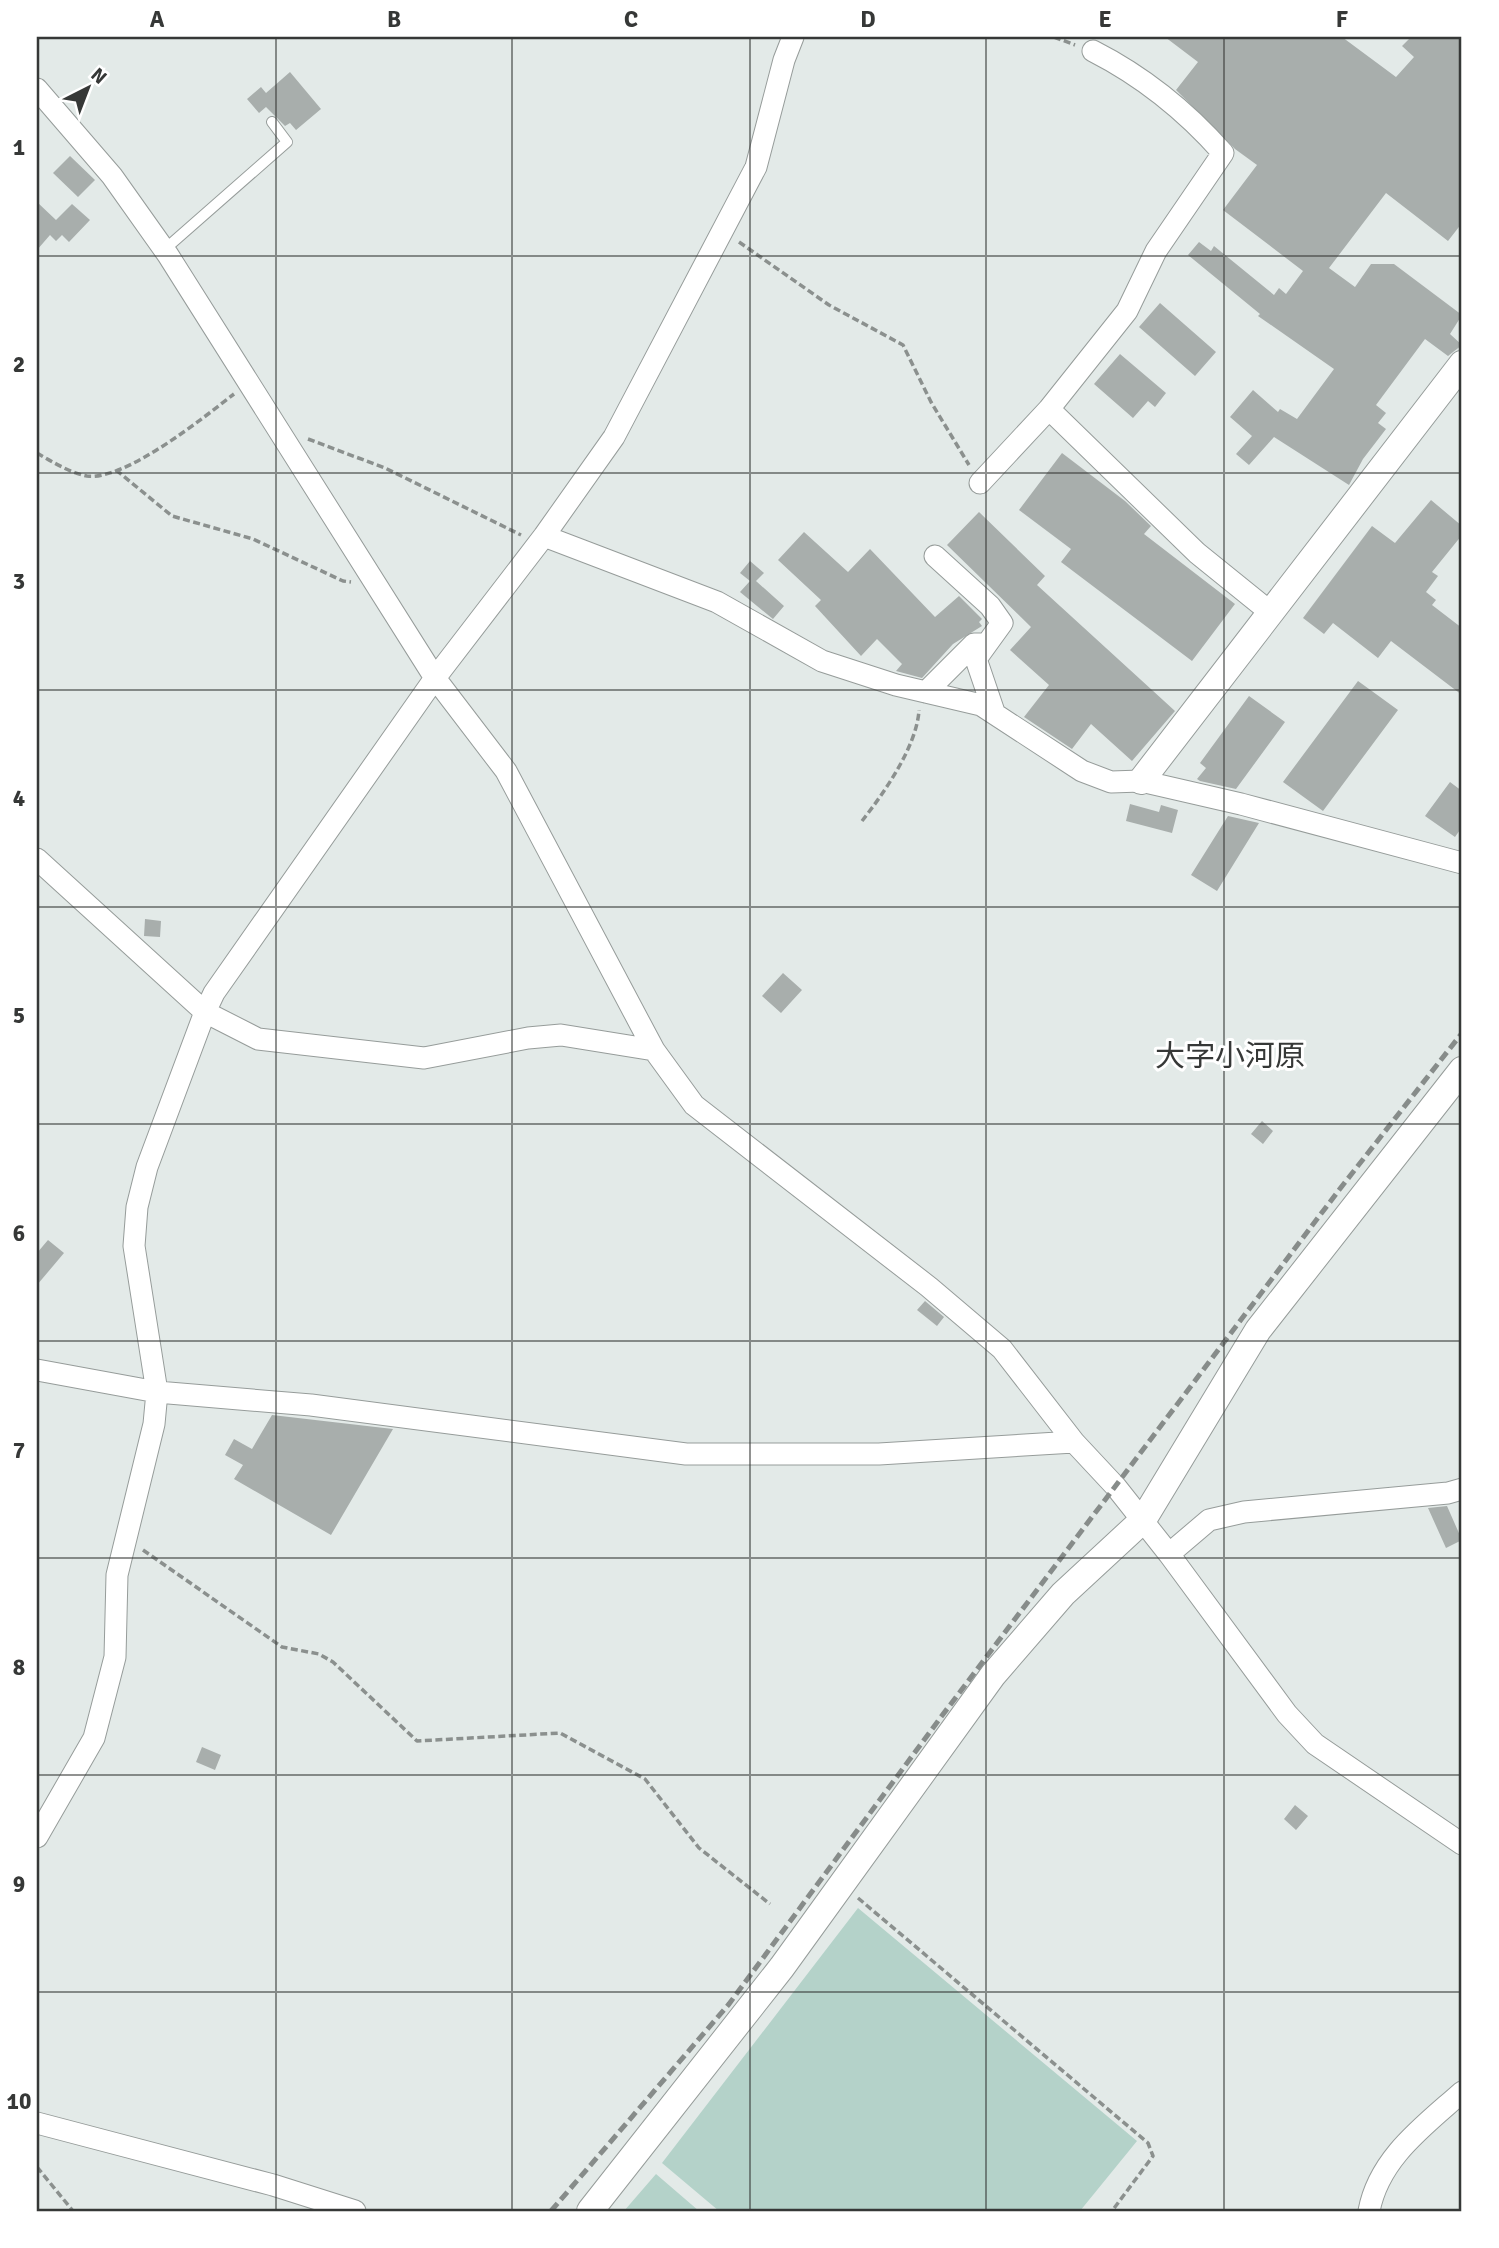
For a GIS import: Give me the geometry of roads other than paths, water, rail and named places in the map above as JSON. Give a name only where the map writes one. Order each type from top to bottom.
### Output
[{"type":"street","points":[[37,1837],[94,1738],[115,1657],[117,1575],[154,1424],[157,1392],[134,1246],[137,1207],[147,1167],[205,1012],[214,993],[435,678],[542,538],[614,437],[756,167],[784,60],[793,37]]},
{"type":"street","points":[[980,483],[1049,409],[1128,312],[1156,251],[1223,153],[1196,123],[1161,93],[1126,68],[1093,51]]},
{"type":"street","points":[[37,89],[111,176],[164,250],[435,678],[506,771],[654,1050],[702,1112],[779,1168],[1002,1349],[1074,1442],[1170,1554],[1287,1714],[1315,1744],[1462,1844]]},
{"type":"street","points":[[1141,781],[1462,364]]},
{"type":"street","points":[[1049,409],[1197,553],[1269,612]]},
{"type":"street","points":[[542,538],[717,602],[822,661],[981,705],[1082,771],[1111,782],[1141,781],[1241,804],[1462,863]]},
{"type":"street","points":[[935,556],[990,606],[1002,623],[984,644],[976,659],[994,712]]},
{"type":"street","points":[[923,691],[974,644],[984,644]]},
{"type":"street","points":[[37,859],[205,1012],[258,1039],[424,1058],[528,1038],[561,1035],[654,1050]]},
{"type":"street","points":[[590,2211],[782,1967],[993,1675],[1063,1594],[1143,1520],[1258,1330],[1462,1070]]},
{"type":"street","points":[[37,1370],[157,1392],[311,1405],[686,1454],[879,1454],[1074,1442]]},
{"type":"street","points":[[1170,1554],[1209,1520],[1244,1512],[1448,1493],[1462,1489]]},
{"type":"street","points":[[1368,2211],[1372,2193],[1385,2166],[1462,2092]]},
{"type":"street","points":[[37,2123],[273,2185],[355,2211]]},
{"type":"lane","points":[[164,250],[287,142],[271,122]]},
{"type":"railway","points":[[551,2211],[729,2004],[941,1717],[1339,1190],[1462,1033]]},
{"type":"district","name":"大字小河原","points":[[1230,1056]]}]
